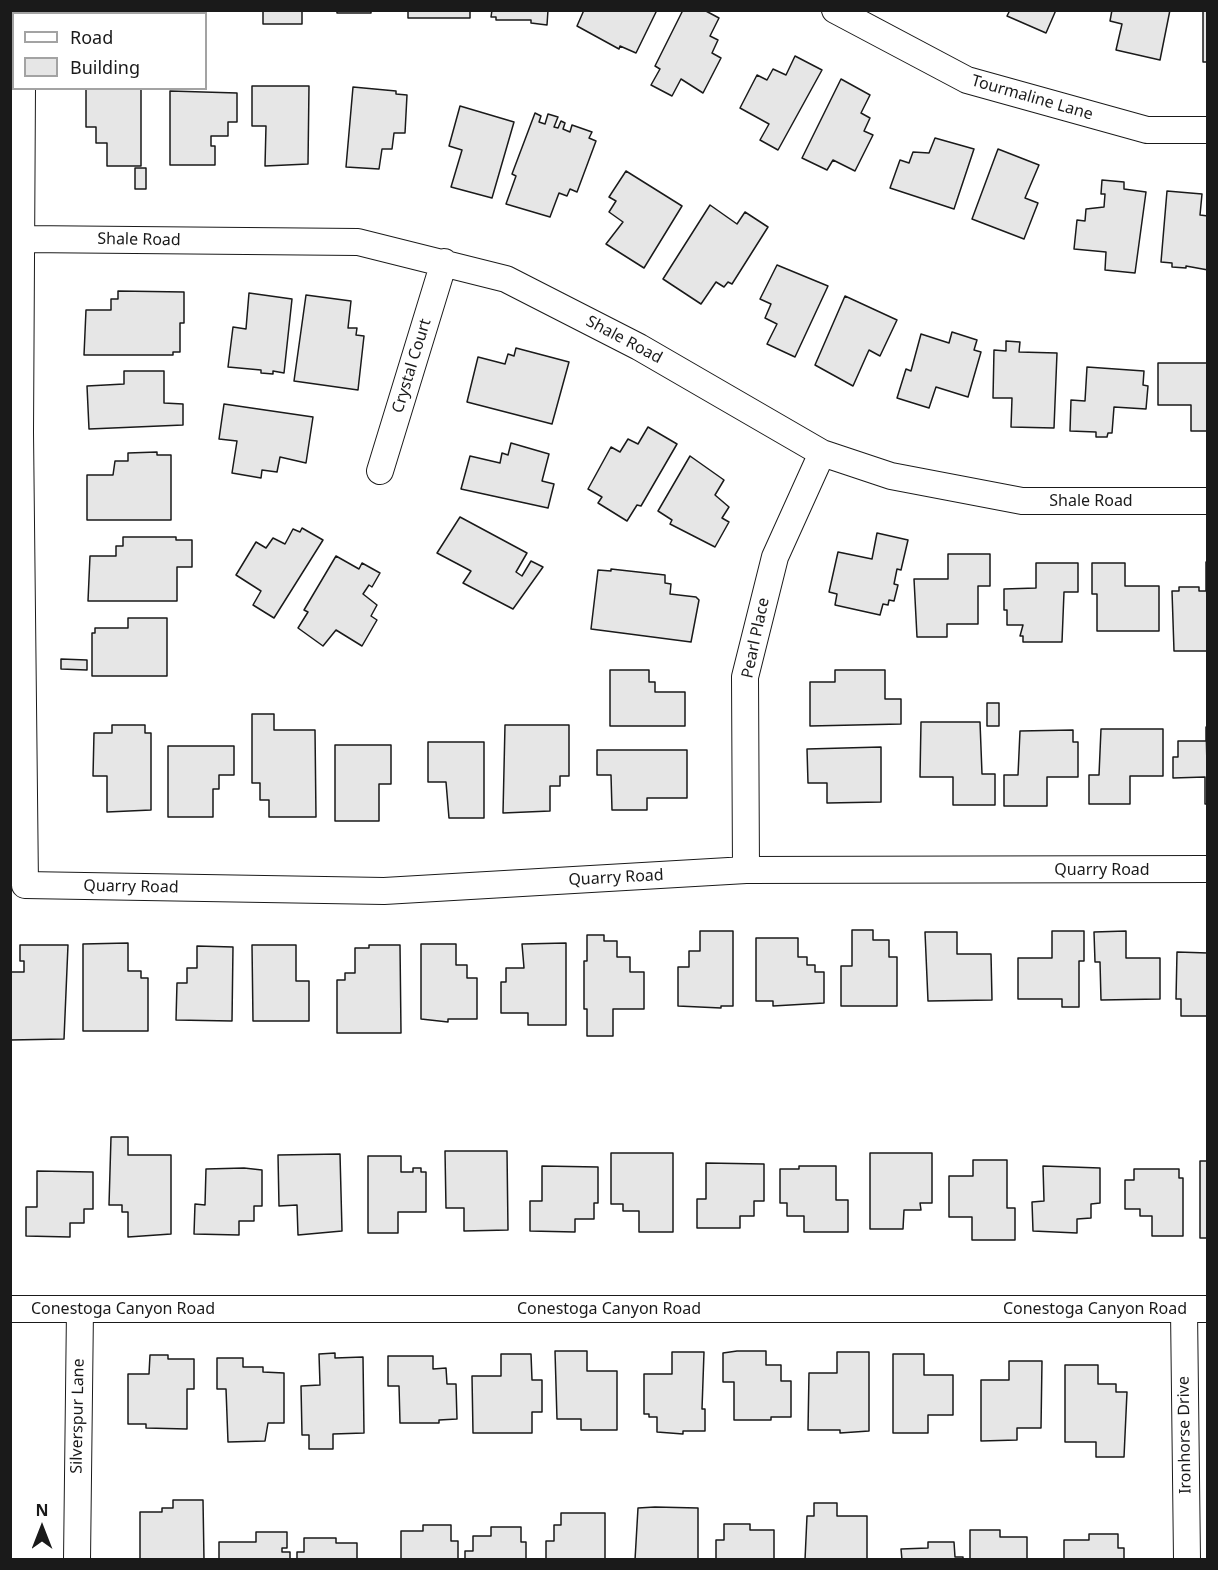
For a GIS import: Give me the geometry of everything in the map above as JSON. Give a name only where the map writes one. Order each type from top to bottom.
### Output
[{"type":"street","name":"Tourmaline Lane","points":[[835,10],[967,80],[1147,130],[1208,130]]},
{"type":"street","points":[[15,432],[23,239],[22,90]]},
{"type":"street","name":"Shale Road","points":[[23,239],[358,242],[444,262],[517,284],[639,347],[822,453],[891,476],[1022,501],[1208,501]]},
{"type":"street","name":"Crystal Court","points":[[380,471],[444,262]]},
{"type":"street","name":"Quarry Road","points":[[15,432],[25,885],[384,891],[746,870],[1208,869]]},
{"type":"street","name":"Pearl Place","points":[[746,870],[745,678],[775,557],[822,453]]},
{"type":"street","name":"Conestoga Canyon Road","points":[[10,1309],[1196,1309]]},
{"type":"street","name":"Silverspur Lane","points":[[77,1560],[80,1309]]},
{"type":"street","name":"Ironhorse Drive","points":[[1187,1560],[1196,1309]]},
{"type":"building","points":[[79,10],[142,10],[142,12],[79,12]]},
{"type":"building","points":[[263,10],[302,10],[302,24],[263,24]]},
{"type":"building","points":[[337,10],[371,10],[371,13],[337,13]]},
{"type":"building","points":[[408,10],[470,10],[470,18],[408,18]]},
{"type":"building","points":[[492,10],[548,10],[547,25],[531,23],[531,20],[496,20],[496,17],[491,17]]},
{"type":"building","points":[[584,10],[657,10],[636,53],[620,46],[619,49],[577,26]]},
{"type":"building","points":[[683,10],[704,10],[719,18],[710,36],[718,40],[712,53],[721,58],[703,93],[681,79],[672,96],[651,85],[660,69],[655,66]]},
{"type":"building","points":[[1010,10],[1056,10],[1046,33],[1007,16]]},
{"type":"building","points":[[1112,10],[1170,10],[1160,60],[1116,50],[1122,24],[1110,21]]},
{"type":"building","points":[[1203,10],[1208,10],[1208,62],[1203,62]]},
{"type":"building","points":[[795,56],[822,70],[778,150],[760,140],[769,124],[740,108],[757,75],[767,80],[773,69],[786,75]]},
{"type":"building","points":[[841,79],[870,95],[861,113],[870,118],[864,131],[873,135],[855,171],[833,160],[827,170],[802,158]]},
{"type":"building","points":[[252,86],[309,86],[308,164],[265,166],[266,126],[252,126]]},
{"type":"building","points":[[353,87],[396,91],[396,94],[407,95],[405,133],[394,133],[392,149],[382,149],[379,169],[346,167]]},
{"type":"building","points":[[86,90],[141,90],[141,166],[107,166],[107,143],[96,143],[96,127],[86,127]]},
{"type":"building","points":[[170,91],[237,93],[237,122],[228,122],[228,136],[211,136],[211,146],[215,146],[215,165],[170,165]]},
{"type":"building","points":[[460,106],[514,122],[492,198],[451,187],[462,150],[449,146]]},
{"type":"building","points":[[535,113],[541,116],[539,122],[545,124],[548,114],[558,117],[554,127],[558,128],[561,121],[565,123],[563,129],[570,132],[572,125],[592,132],[589,138],[596,141],[577,192],[570,189],[567,196],[559,193],[550,217],[506,204],[516,176],[512,174]]},
{"type":"building","points":[[935,138],[974,149],[954,209],[890,188],[900,160],[909,163],[913,152],[929,153]]},
{"type":"building","points":[[998,149],[1039,165],[1025,198],[1038,203],[1024,239],[972,219]]},
{"type":"building","points":[[135,168],[146,168],[146,189],[135,189]]},
{"type":"building","points":[[626,171],[682,206],[644,268],[606,244],[623,222],[609,212],[616,201],[609,197]]},
{"type":"building","points":[[1102,180],[1124,182],[1124,189],[1146,192],[1135,273],[1105,270],[1106,252],[1074,249],[1077,220],[1085,221],[1086,209],[1104,207],[1105,194],[1101,194]]},
{"type":"building","points":[[1167,191],[1202,194],[1200,215],[1208,216],[1208,270],[1186,266],[1186,268],[1172,267],[1172,263],[1161,262]]},
{"type":"building","points":[[710,205],[737,224],[745,212],[768,227],[732,284],[728,282],[724,287],[716,282],[701,304],[663,279]]},
{"type":"building","points":[[777,265],[828,286],[795,357],[767,344],[777,324],[765,318],[771,304],[760,299]]},
{"type":"building","points":[[118,291],[184,292],[184,323],[180,323],[180,352],[173,352],[173,355],[84,355],[86,310],[111,310],[111,299],[118,299]]},
{"type":"building","points":[[249,293],[292,299],[284,373],[273,371],[273,374],[261,373],[261,370],[228,367],[233,327],[246,329]]},
{"type":"building","points":[[306,295],[351,301],[348,328],[357,328],[356,335],[364,336],[358,390],[294,381]]},
{"type":"building","points":[[845,296],[897,320],[880,356],[869,350],[853,386],[815,365]]},
{"type":"building","points":[[952,332],[977,340],[974,350],[981,352],[968,397],[936,387],[929,408],[897,398],[906,369],[911,371],[921,334],[949,343]]},
{"type":"building","points":[[1006,341],[1020,342],[1019,352],[1057,353],[1054,428],[1011,427],[1012,398],[993,398],[994,350],[1006,351]]},
{"type":"building","points":[[516,348],[569,362],[552,424],[467,402],[478,357],[505,364],[508,354],[514,356]]},
{"type":"building","points":[[1158,363],[1208,363],[1208,431],[1191,431],[1191,405],[1158,405]]},
{"type":"building","points":[[1087,367],[1144,371],[1143,385],[1148,386],[1146,409],[1114,407],[1112,433],[1108,433],[1107,437],[1096,437],[1096,432],[1070,431],[1071,400],[1085,401]]},
{"type":"building","points":[[124,371],[164,371],[164,403],[183,404],[183,425],[89,429],[87,386],[124,384]]},
{"type":"building","points":[[224,404],[313,417],[306,463],[280,457],[277,472],[262,470],[261,478],[232,473],[237,441],[219,439]]},
{"type":"building","points":[[648,427],[677,444],[641,506],[637,505],[627,521],[598,503],[602,497],[588,489],[611,447],[620,452],[628,439],[638,444]]},
{"type":"building","points":[[511,443],[549,454],[542,481],[554,484],[548,508],[461,489],[470,456],[500,463],[502,453],[508,455]]},
{"type":"building","points":[[157,452],[157,455],[171,455],[171,520],[87,520],[87,475],[113,475],[115,461],[128,461],[128,453]]},
{"type":"building","points":[[690,456],[724,480],[715,495],[729,507],[722,518],[729,522],[715,547],[670,524],[672,520],[658,511]]},
{"type":"building","points":[[460,517],[527,553],[516,572],[522,576],[531,561],[543,567],[513,609],[463,583],[471,571],[437,553]]},
{"type":"building","points":[[302,528],[323,540],[274,618],[253,605],[261,591],[236,575],[256,542],[266,548],[273,538],[285,544],[293,529],[300,532]]},
{"type":"building","points":[[877,533],[908,540],[901,570],[897,569],[894,584],[898,585],[894,601],[889,600],[888,605],[883,604],[880,615],[835,605],[837,594],[829,592],[838,552],[872,559]]},
{"type":"building","points":[[123,537],[176,537],[176,540],[192,540],[192,567],[177,567],[177,601],[88,601],[90,556],[116,556],[116,546],[123,546]]},
{"type":"building","points":[[948,554],[990,554],[990,586],[978,586],[978,624],[947,624],[947,637],[917,637],[914,579],[948,579]]},
{"type":"building","points":[[336,556],[359,569],[362,563],[380,573],[372,587],[369,585],[363,594],[377,605],[371,616],[377,620],[362,646],[336,630],[323,646],[298,628],[308,612],[304,610]]},
{"type":"building","points":[[1206,562],[1208,651],[1174,651],[1172,591],[1179,591],[1179,587],[1199,587],[1199,591],[1206,591]]},
{"type":"building","points":[[1036,563],[1078,563],[1078,592],[1064,592],[1062,642],[1023,642],[1023,636],[1020,636],[1023,625],[1007,625],[1004,589],[1036,588]]},
{"type":"building","points":[[1092,563],[1125,563],[1125,586],[1159,586],[1159,631],[1097,631],[1097,594],[1092,594]]},
{"type":"building","points":[[611,569],[665,575],[665,583],[671,584],[670,594],[696,597],[699,600],[691,642],[591,629],[598,570],[611,571]]},
{"type":"building","points":[[128,618],[167,618],[167,676],[92,676],[92,633],[95,633],[95,628],[128,628]]},
{"type":"building","points":[[61,659],[87,660],[87,670],[61,669]]},
{"type":"building","points":[[610,670],[649,670],[649,682],[655,682],[655,692],[685,692],[685,726],[610,726]]},
{"type":"building","points":[[835,670],[885,670],[885,699],[901,699],[901,724],[810,726],[810,682],[835,682]]},
{"type":"building","points":[[987,703],[999,703],[999,726],[987,726]]},
{"type":"building","points":[[252,714],[274,714],[274,730],[315,730],[316,817],[269,817],[269,800],[260,800],[260,783],[252,783]]},
{"type":"building","points":[[921,722],[980,722],[982,774],[995,774],[995,805],[953,805],[953,777],[920,777]]},
{"type":"building","points":[[112,725],[145,725],[145,733],[151,733],[151,810],[107,812],[107,776],[93,776],[94,733],[112,733]]},
{"type":"building","points":[[505,725],[569,725],[569,776],[560,776],[560,786],[550,786],[550,811],[503,813]]},
{"type":"building","points":[[1206,727],[1208,804],[1205,804],[1205,777],[1173,778],[1173,757],[1178,757],[1178,741],[1206,741]]},
{"type":"building","points":[[1101,729],[1163,729],[1163,776],[1130,776],[1130,804],[1089,804],[1089,775],[1099,775]]},
{"type":"building","points":[[1073,730],[1073,742],[1078,742],[1078,777],[1047,777],[1047,806],[1004,806],[1004,775],[1018,775],[1020,731]]},
{"type":"building","points":[[428,742],[484,742],[484,818],[449,818],[446,782],[428,782]]},
{"type":"building","points":[[335,745],[391,745],[391,784],[379,784],[379,821],[335,821]]},
{"type":"building","points":[[168,746],[234,746],[234,775],[219,775],[219,789],[213,789],[213,817],[168,817]]},
{"type":"building","points":[[881,747],[881,802],[827,803],[827,783],[808,783],[807,749]]},
{"type":"building","points":[[597,750],[687,750],[687,798],[647,798],[647,810],[612,810],[611,775],[597,775]]},
{"type":"building","points":[[852,930],[873,930],[873,940],[889,940],[889,957],[897,957],[897,1006],[841,1006],[841,966],[852,966]]},
{"type":"building","points":[[700,931],[733,931],[733,1006],[721,1006],[721,1008],[678,1006],[678,967],[689,967],[689,951],[700,951]]},
{"type":"building","points":[[1052,931],[1084,931],[1084,961],[1079,961],[1079,1007],[1062,1007],[1062,999],[1018,999],[1018,958],[1052,958]]},
{"type":"building","points":[[1126,931],[1126,958],[1160,958],[1160,999],[1101,1000],[1100,962],[1095,962],[1094,932]]},
{"type":"building","points":[[925,932],[957,932],[957,954],[991,954],[992,1000],[928,1001]]},
{"type":"building","points":[[587,935],[604,935],[604,941],[617,941],[617,957],[630,957],[630,972],[644,972],[644,1009],[613,1009],[613,1036],[587,1036],[587,1009],[584,1009],[584,961],[587,961]]},
{"type":"building","points":[[756,938],[798,938],[798,957],[807,957],[807,965],[815,965],[815,972],[824,972],[824,1003],[773,1006],[773,1001],[756,1001]]},
{"type":"building","points":[[128,943],[128,971],[141,971],[141,978],[148,978],[148,1031],[83,1031],[83,944]]},
{"type":"building","points":[[566,943],[566,1025],[528,1025],[528,1013],[501,1013],[501,982],[506,982],[506,968],[524,968],[522,944]]},
{"type":"building","points":[[421,944],[456,944],[456,965],[467,965],[467,978],[477,978],[477,1019],[448,1019],[448,1022],[421,1019]]},
{"type":"building","points":[[20,945],[68,945],[64,1039],[10,1040],[10,972],[24,972],[24,961],[20,961]]},
{"type":"building","points":[[252,945],[296,945],[296,981],[309,981],[309,1021],[253,1021]]},
{"type":"building","points":[[369,945],[400,945],[401,1033],[337,1033],[337,980],[345,980],[345,973],[355,973],[355,948],[369,948]]},
{"type":"building","points":[[197,946],[233,947],[232,1021],[176,1020],[177,983],[187,983],[187,968],[197,968]]},
{"type":"building","points":[[1177,952],[1208,953],[1208,1016],[1181,1016],[1181,999],[1176,999]]},
{"type":"building","points":[[111,1137],[128,1137],[128,1155],[171,1155],[171,1234],[128,1237],[128,1212],[122,1212],[122,1205],[109,1205]]},
{"type":"building","points":[[445,1151],[507,1151],[508,1230],[464,1231],[464,1208],[446,1208]]},
{"type":"building","points":[[611,1153],[673,1153],[673,1232],[639,1232],[639,1211],[623,1211],[623,1204],[611,1204]]},
{"type":"building","points":[[870,1153],[932,1153],[932,1203],[920,1203],[921,1210],[904,1210],[903,1229],[870,1229]]},
{"type":"building","points":[[340,1154],[342,1231],[298,1235],[297,1205],[279,1206],[278,1155]]},
{"type":"building","points":[[368,1156],[401,1156],[401,1172],[413,1172],[413,1168],[421,1168],[421,1172],[426,1172],[426,1212],[398,1212],[398,1233],[368,1233]]},
{"type":"building","points":[[973,1160],[1007,1160],[1007,1208],[1015,1208],[1015,1240],[972,1240],[972,1217],[949,1217],[949,1176],[973,1176]]},
{"type":"building","points":[[1200,1161],[1208,1161],[1208,1238],[1200,1238]]},
{"type":"building","points":[[706,1163],[764,1164],[764,1201],[754,1201],[754,1216],[740,1216],[740,1228],[697,1228],[697,1199],[706,1199]]},
{"type":"building","points":[[542,1166],[598,1167],[598,1203],[594,1203],[594,1219],[575,1219],[575,1232],[530,1231],[530,1201],[542,1201]]},
{"type":"building","points":[[799,1166],[836,1166],[836,1200],[848,1200],[848,1232],[804,1232],[804,1216],[787,1216],[787,1203],[780,1203],[780,1169],[799,1169]]},
{"type":"building","points":[[1043,1166],[1100,1168],[1100,1203],[1091,1204],[1091,1218],[1077,1219],[1077,1233],[1033,1231],[1032,1202],[1044,1201]]},
{"type":"building","points":[[206,1169],[262,1170],[262,1206],[254,1206],[254,1221],[239,1221],[239,1235],[194,1234],[195,1204],[205,1205]]},
{"type":"building","points":[[1134,1169],[1179,1169],[1179,1178],[1183,1178],[1183,1236],[1152,1236],[1152,1216],[1140,1216],[1140,1209],[1125,1209],[1125,1180],[1134,1180]]},
{"type":"building","points":[[37,1171],[93,1172],[93,1209],[84,1209],[84,1223],[70,1223],[70,1237],[26,1236],[26,1207],[37,1207]]},
{"type":"building","points":[[555,1351],[587,1351],[587,1371],[617,1371],[617,1430],[581,1430],[581,1419],[557,1419]]},
{"type":"building","points":[[766,1351],[766,1365],[781,1365],[781,1381],[791,1381],[791,1417],[771,1417],[771,1420],[734,1420],[734,1382],[723,1382],[723,1353]]},
{"type":"building","points":[[672,1352],[704,1352],[702,1409],[705,1409],[705,1431],[683,1431],[683,1434],[657,1432],[657,1417],[644,1414],[644,1374],[672,1374]]},
{"type":"building","points":[[837,1352],[869,1352],[869,1431],[840,1433],[840,1430],[808,1430],[809,1373],[837,1373]]},
{"type":"building","points":[[335,1353],[335,1358],[363,1357],[364,1433],[333,1434],[333,1449],[309,1449],[309,1435],[302,1435],[301,1386],[320,1385],[319,1354]]},
{"type":"building","points":[[501,1354],[531,1354],[532,1380],[542,1380],[542,1412],[532,1412],[532,1433],[473,1433],[472,1376],[501,1376]]},
{"type":"building","points":[[893,1354],[924,1354],[924,1375],[953,1375],[953,1415],[928,1415],[928,1433],[893,1433]]},
{"type":"building","points":[[150,1355],[168,1355],[168,1359],[194,1359],[194,1389],[187,1389],[187,1429],[146,1428],[146,1424],[128,1424],[128,1374],[149,1374]]},
{"type":"building","points":[[388,1356],[433,1356],[433,1369],[446,1368],[447,1384],[456,1384],[457,1419],[439,1420],[439,1423],[400,1423],[399,1386],[388,1386]]},
{"type":"building","points":[[217,1358],[243,1358],[243,1367],[263,1367],[263,1372],[284,1373],[284,1423],[268,1423],[265,1441],[228,1442],[226,1389],[217,1389]]},
{"type":"building","points":[[1009,1361],[1042,1361],[1041,1428],[1017,1428],[1017,1440],[981,1441],[981,1380],[1009,1380]]},
{"type":"building","points":[[1065,1365],[1098,1365],[1098,1384],[1116,1384],[1116,1392],[1127,1392],[1124,1457],[1096,1457],[1096,1442],[1065,1442]]},
{"type":"building","points":[[173,1500],[203,1500],[204,1560],[140,1560],[140,1512],[162,1512],[162,1508],[173,1508]]},
{"type":"building","points":[[814,1503],[837,1503],[837,1516],[867,1516],[867,1560],[805,1560],[807,1516],[814,1516]]},
{"type":"building","points":[[638,1508],[698,1508],[698,1560],[635,1560]]},
{"type":"building","points":[[561,1513],[605,1513],[605,1560],[546,1560],[546,1541],[554,1541],[554,1525],[561,1525]]},
{"type":"building","points":[[724,1524],[750,1524],[750,1530],[774,1530],[774,1560],[716,1560],[716,1540],[724,1540]]},
{"type":"building","points":[[423,1525],[451,1525],[451,1541],[458,1541],[458,1560],[401,1560],[401,1531],[423,1531]]},
{"type":"building","points":[[491,1527],[521,1527],[521,1542],[526,1542],[526,1560],[465,1560],[465,1551],[473,1551],[473,1536],[491,1536]]},
{"type":"building","points":[[970,1530],[1000,1530],[1000,1537],[1027,1537],[1027,1560],[970,1560]]},
{"type":"building","points":[[256,1532],[287,1532],[287,1548],[282,1548],[282,1552],[290,1552],[290,1560],[219,1560],[219,1542],[256,1542]]},
{"type":"building","points":[[1089,1534],[1118,1534],[1118,1548],[1124,1548],[1124,1560],[1064,1560],[1064,1540],[1089,1540]]},
{"type":"building","points":[[304,1538],[336,1538],[336,1543],[357,1543],[357,1560],[297,1560],[297,1552],[304,1552]]},
{"type":"building","points":[[928,1542],[954,1542],[955,1557],[963,1557],[963,1560],[902,1560],[901,1549],[928,1548]]}]
